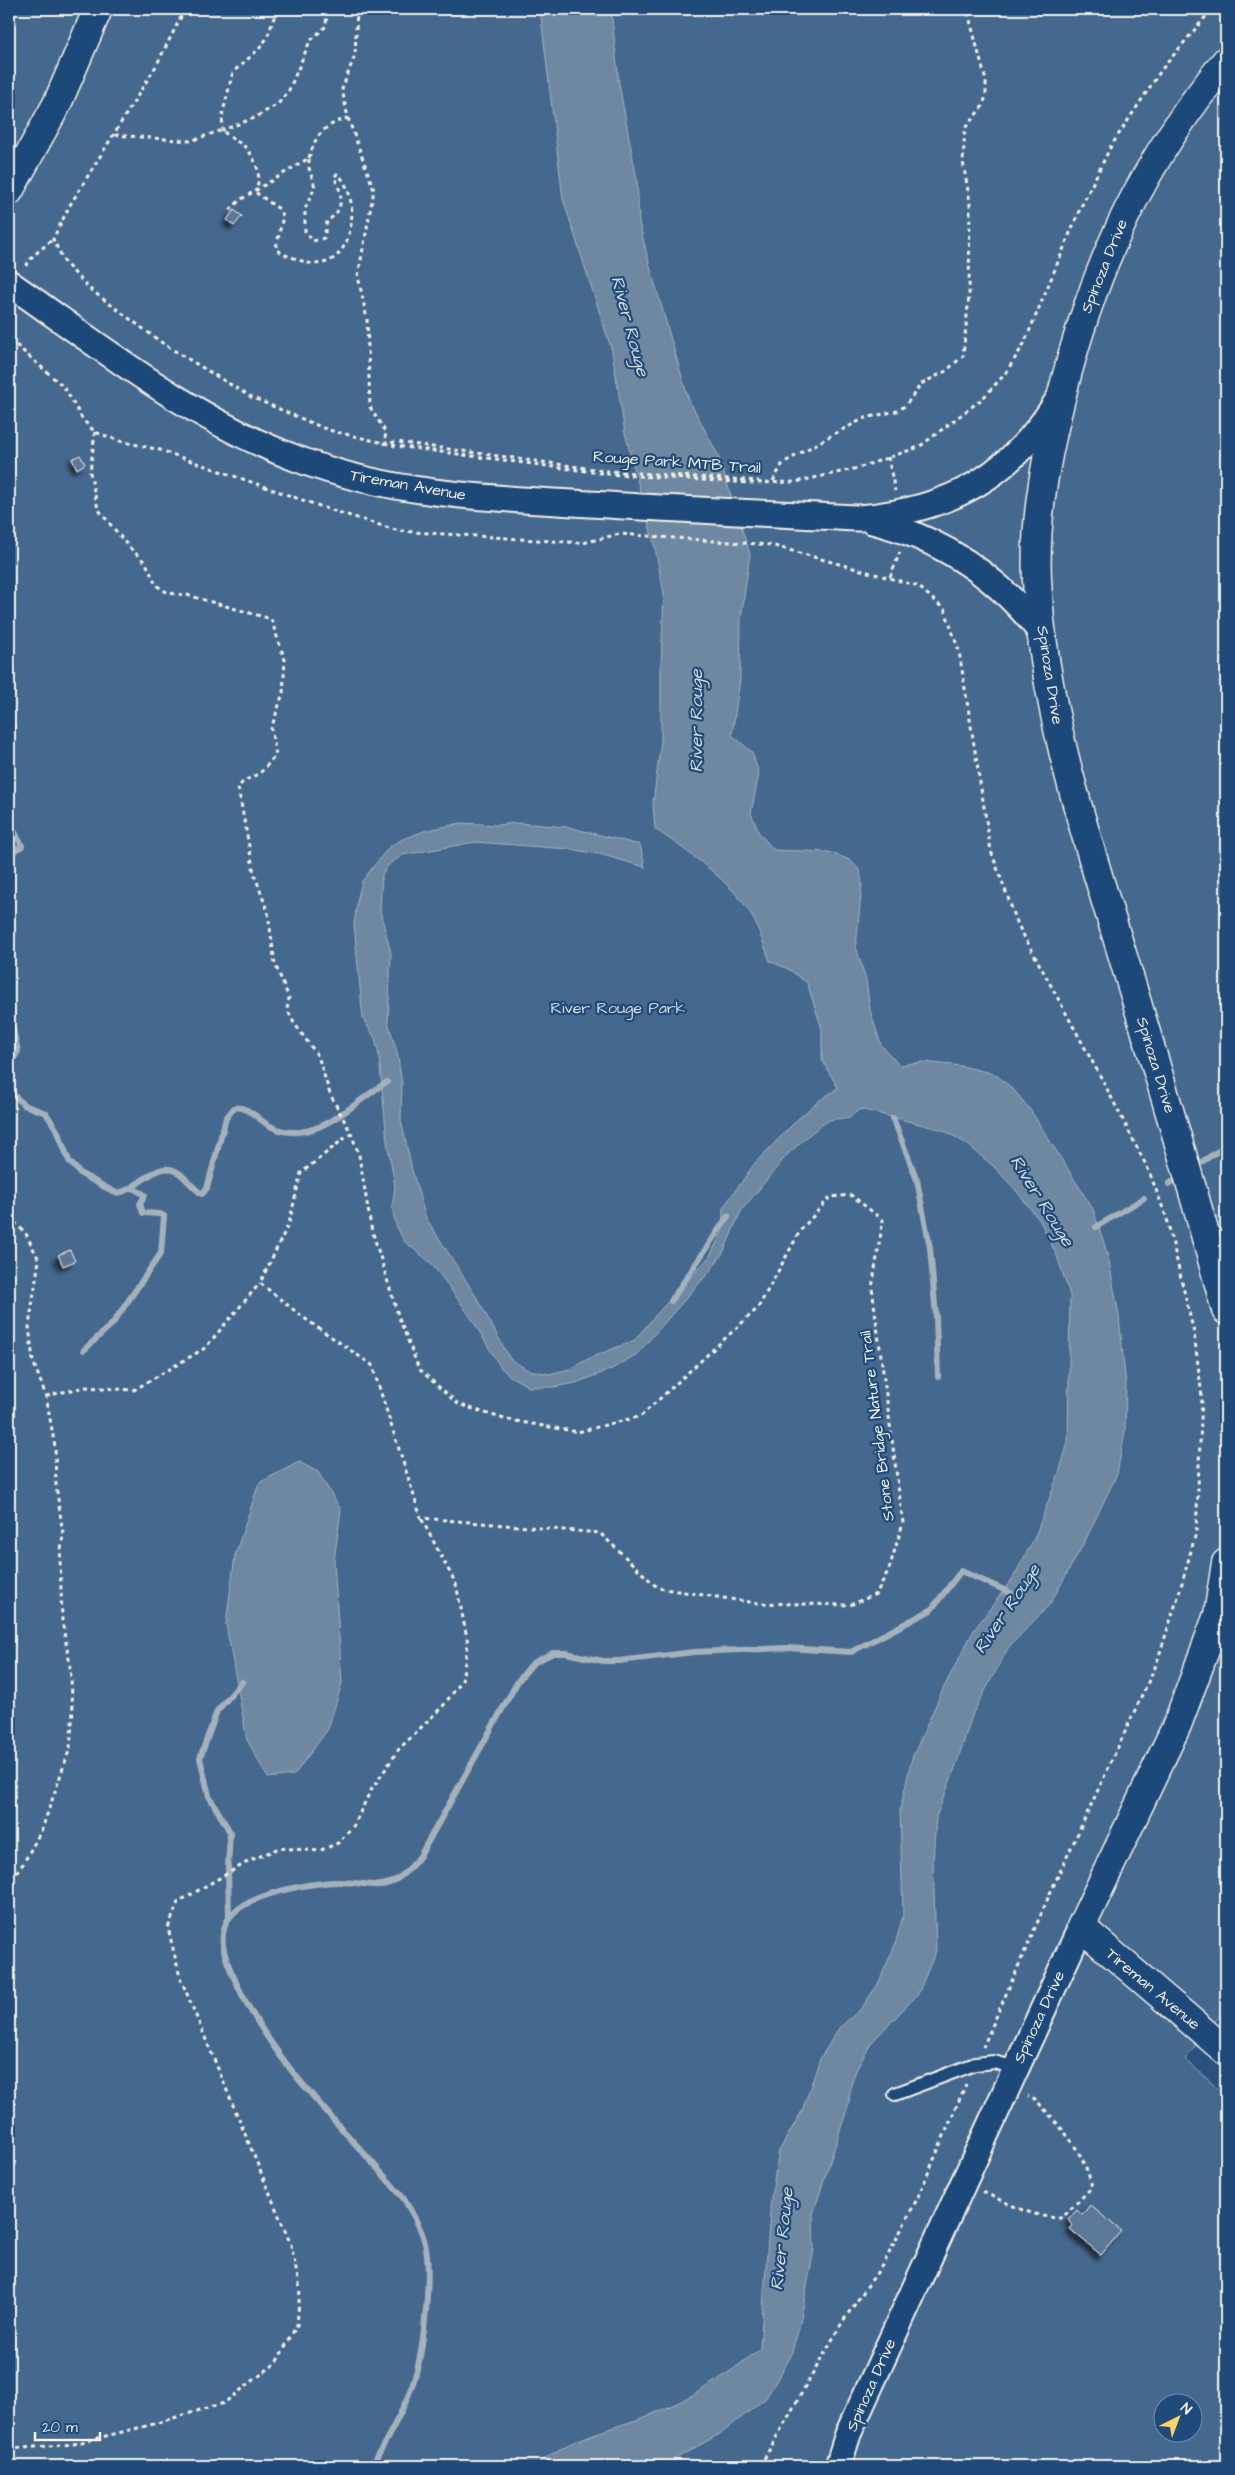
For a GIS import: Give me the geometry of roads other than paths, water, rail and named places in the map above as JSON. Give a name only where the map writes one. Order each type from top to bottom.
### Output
[{"type":"street","points":[[9,191],[58,104],[98,9]]},
{"type":"street","name":"Spinoza Drive","points":[[1226,60],[1199,94],[1166,142],[1130,204],[1100,269],[1076,336],[1044,466],[1038,523],[1037,579],[1053,707],[1076,802],[1188,1169],[1226,1310]]},
{"type":"street","name":"Tireman Avenue","points":[[9,283],[178,400],[235,432],[296,458],[371,481],[435,494],[614,506],[860,518]]},
{"type":"street","points":[[860,518],[897,514],[923,508],[974,486],[1001,467],[1024,446],[1045,421],[1062,393]]},
{"type":"street","points":[[860,518],[916,534],[967,561],[1012,598],[1043,635]]},
{"type":"street","name":"Spinoza Drive","points":[[838,2466],[848,2434],[962,2183],[1177,1725],[1218,1616],[1226,1563]]},
{"type":"street","name":"Tireman Avenue","points":[[1081,1927],[1226,2050]]},
{"type":"lane","points":[[895,2094],[975,2064],[994,2062],[1012,2077]]},
{"type":"water","name":"River Rouge","points":[[540,9],[611,9],[619,84],[637,180],[639,222],[649,263],[688,398],[718,455],[750,554],[741,619],[740,679],[732,735],[752,752],[759,774],[751,813],[759,833],[774,850],[829,852],[850,860],[860,871],[862,883],[856,947],[866,980],[870,1010],[881,1045],[899,1065],[923,1062],[962,1066],[995,1074],[1013,1089],[1031,1111],[1093,1209],[1108,1256],[1119,1316],[1126,1386],[1125,1431],[1117,1474],[1085,1541],[1050,1604],[1008,1648],[973,1713],[936,1817],[933,1860],[936,1951],[918,1994],[872,2042],[856,2070],[850,2088],[849,2103],[813,2214],[814,2249],[799,2328],[790,2358],[766,2398],[723,2432],[673,2460],[644,2461],[632,2466],[536,2466],[548,2456],[575,2441],[650,2415],[694,2394],[721,2378],[760,2349],[771,2197],[779,2151],[802,2111],[820,2059],[839,2028],[861,2009],[878,1984],[895,1945],[903,1916],[900,1810],[912,1758],[943,1689],[974,1630],[1013,1578],[1035,1537],[1060,1470],[1068,1442],[1070,1295],[1057,1256],[1040,1221],[1014,1188],[993,1166],[967,1144],[943,1130],[860,1109],[850,1117],[829,1120],[811,1133],[787,1155],[741,1211],[723,1253],[710,1271],[637,1354],[612,1369],[576,1383],[554,1387],[529,1387],[510,1376],[501,1368],[470,1316],[444,1280],[430,1262],[404,1241],[396,1225],[392,1208],[395,1186],[387,1141],[379,1056],[375,1038],[363,1019],[354,924],[362,881],[389,847],[424,831],[461,823],[497,825],[517,823],[568,827],[640,845],[645,867],[599,854],[569,849],[475,842],[403,855],[389,864],[382,875],[380,911],[391,953],[388,1022],[397,1052],[402,1084],[401,1120],[412,1170],[426,1218],[477,1298],[510,1359],[528,1370],[549,1374],[570,1369],[590,1358],[635,1340],[710,1256],[722,1232],[723,1208],[755,1163],[799,1118],[838,1088],[822,1060],[822,1029],[807,983],[790,970],[770,961],[751,914],[732,890],[707,867],[655,829],[653,803],[661,741],[661,664],[664,593],[655,548],[625,433],[612,351],[563,199]]},
{"type":"water","points":[[299,1462],[318,1472],[341,1510],[334,1561],[342,1683],[328,1729],[294,1775],[268,1778],[247,1740],[226,1624],[235,1555],[259,1483]]},
{"type":"waterway","points":[[9,718],[13,727],[9,734]]},
{"type":"waterway","points":[[9,820],[22,846],[9,854]]},
{"type":"waterway","points":[[9,1013],[18,1051],[9,1067]]},
{"type":"waterway","points":[[9,1090],[24,1105],[46,1113],[58,1132],[69,1161],[81,1174],[116,1193],[132,1187],[155,1172],[171,1169],[179,1173],[202,1194],[207,1188],[226,1118],[234,1108],[244,1109],[270,1126],[286,1132],[302,1132],[332,1120],[387,1082]]},
{"type":"waterway","points":[[893,1118],[917,1180],[930,1248],[936,1316],[938,1377]]},
{"type":"waterway","points":[[1194,1167],[1226,1146]]},
{"type":"waterway","points":[[84,1350],[113,1323],[161,1253],[164,1216],[143,1213],[140,1204],[145,1195],[133,1188]]},
{"type":"waterway","points":[[1096,1227],[1144,1198]]},
{"type":"waterway","points":[[671,1301],[728,1216]]},
{"type":"waterway","name":"River Rouge","points":[[372,2466],[402,2409],[419,2361],[424,2329],[428,2275],[425,2241],[404,2199],[312,2096],[270,2042],[252,2013],[226,1959],[223,1934],[229,1918],[247,1904],[272,1893],[312,1884],[340,1882],[376,1885],[396,1880],[420,1856],[518,1681],[533,1663],[553,1653],[566,1653],[603,1661],[619,1661],[694,1652],[787,1648],[851,1652],[931,1610],[961,1571],[1011,1593]]},
{"type":"waterway","points":[[229,1918],[228,1867],[230,1832],[209,1796],[200,1758],[217,1711],[242,1682]]},
{"type":"park label","name":"River Rouge Park","points":[[618,1008]]}]
